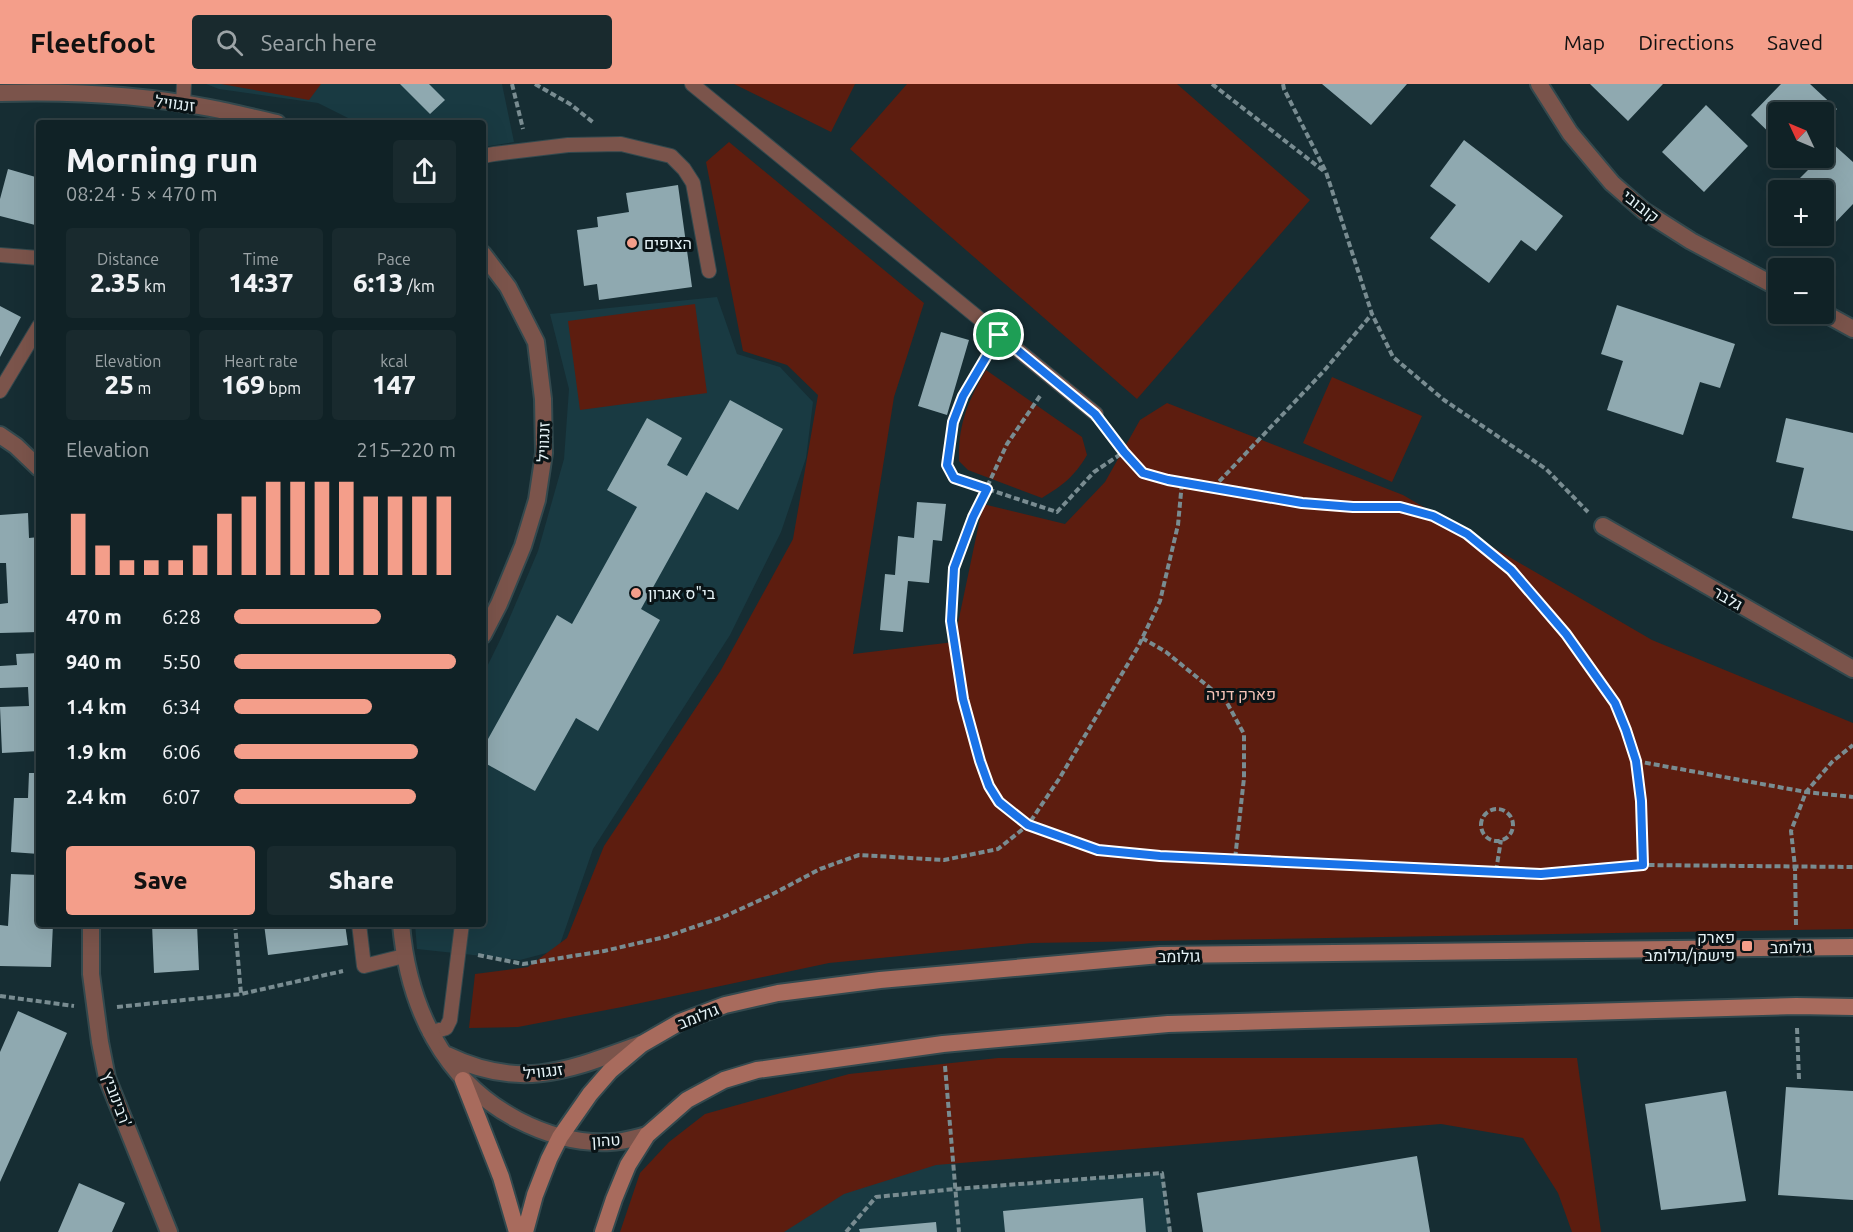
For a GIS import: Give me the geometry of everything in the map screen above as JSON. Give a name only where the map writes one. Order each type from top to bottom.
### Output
[{"type":"main road","name":"גולומב","points":[[560,1137],[590,1094],[610,1071],[642,1044],[680,1022],[701,1013],[778,993],[880,980],[1160,955],[1853,946]]},
{"type":"main road","points":[[647,1135],[687,1100],[724,1080],[757,1070],[943,1044],[1168,1024],[1796,1006],[1853,1007]]},
{"type":"main road","points":[[463,1080],[501,1177],[517,1232]]},
{"type":"main road","name":"טהון","points":[[603,1232],[628,1165],[647,1135]]},
{"type":"main road","points":[[525,1232],[535,1196],[560,1137]]},
{"type":"street","name":"קובובי","points":[[1539,84],[1570,133],[1612,183],[1644,211],[1691,241],[1768,282]]},
{"type":"street","name":"זנגוויל","points":[[0,93],[126,96],[209,108],[263,120]]},
{"type":"street","name":"זנגוויל","points":[[486,258],[508,287],[536,342],[543,399],[544,453],[537,500],[523,546],[486,630]]},
{"type":"street","points":[[1834,319],[1853,329]]},
{"type":"street","points":[[0,435],[16,446],[36,465]]},
{"type":"street","name":"גלבר","points":[[1603,526],[1853,669]]},
{"type":"street","name":"רבינוביץ'","points":[[91,927],[91,974],[107,1078],[169,1232]]},
{"type":"street","points":[[401,927],[404,956],[430,1033],[463,1080],[497,1109],[534,1128],[560,1137]]},
{"type":"street","name":"זנגוויל","points":[[444,1053],[473,1066],[500,1073],[525,1074],[574,1068],[642,1044]]},
{"type":"street","name":"טהון","points":[[560,1137],[588,1142],[613,1142],[647,1135]]},
{"type":"lane","points":[[183,104],[184,84]]},
{"type":"lane","points":[[692,84],[1095,414]]},
{"type":"lane","points":[[486,156],[568,145],[621,144],[671,156],[684,169],[693,183],[709,271]]},
{"type":"lane","points":[[0,255],[36,258]]},
{"type":"lane","points":[[0,391],[36,331]]},
{"type":"lane","points":[[359,927],[364,966],[404,956]]},
{"type":"lane","points":[[430,1033],[446,1028],[450,1020],[462,927]]},
{"type":"path","points":[[512,84],[527,150]]},
{"type":"path","points":[[534,84],[570,104],[621,144]]},
{"type":"path","points":[[1212,84],[1326,172]]},
{"type":"path","points":[[1283,84],[1326,172],[1372,314],[1393,357],[1444,400],[1546,469],[1603,526]]},
{"type":"path","points":[[1213,488],[1323,372],[1372,314]]},
{"type":"path","points":[[999,335],[963,396],[953,422],[947,465],[954,478],[1057,512],[1094,472],[1124,452]]},
{"type":"path","points":[[1052,378],[1007,444],[973,517],[954,568],[951,621],[963,699],[989,786],[999,802],[1028,825],[1098,850],[1160,856],[1541,874],[1643,865],[1853,867]]},
{"type":"path","points":[[1095,414],[1143,473],[1182,483],[1302,503],[1353,507],[1400,507],[1433,516],[1467,534],[1511,570],[1566,634],[1615,703],[1636,761],[1641,801],[1643,865]]},
{"type":"path","points":[[458,951],[523,964],[604,951],[665,937],[723,917],[820,869],[859,855],[944,860],[998,849],[1028,825],[1059,779],[1142,638],[1160,602],[1178,525],[1182,483]]},
{"type":"path","points":[[1142,638],[1166,652],[1226,701],[1244,734],[1244,778],[1234,859]]},
{"type":"path","points":[[1796,947],[1796,867],[1791,831],[1806,792],[1832,762],[1853,745]]},
{"type":"path","points":[[1636,761],[1806,792],[1853,796]]},
{"type":"path","points":[[1496,872],[1501,840],[1511,832],[1513,825],[1511,817],[1503,810],[1492,810],[1482,819],[1482,828],[1487,837],[1496,841],[1501,840]]},
{"type":"path","points":[[235,927],[241,994]]},
{"type":"path","points":[[0,996],[96,1009],[241,994],[364,966]]},
{"type":"path","points":[[1796,1006],[1799,1079]]},
{"type":"path","points":[[943,1044],[959,1232]]},
{"type":"path","points":[[846,1232],[876,1197],[1162,1173],[1170,1232]]},
{"type":"shaded area","points":[[206,84],[502,84],[514,142],[486,147],[486,120],[352,120],[318,103],[219,89]]},
{"type":"shaded area","name":"בי\"ס אגרון","points":[[717,297],[737,354],[780,367],[813,402],[806,458],[781,532],[730,635],[593,849],[558,950],[520,960],[417,949],[415,927],[486,927],[486,669],[538,551],[564,459],[569,389],[550,314]]},
{"type":"shaded area","points":[[953,1157],[955,1189],[1162,1173],[1170,1232],[622,1232]]},
{"type":"green space","points":[[221,84],[321,84],[309,100]]},
{"type":"green space","points":[[734,84],[855,84],[831,132]]},
{"type":"green space","points":[[907,84],[1177,84],[1310,200],[1137,399],[850,149]]},
{"type":"green space","name":"פארק דניה","points":[[729,142],[924,303],[894,397],[853,654],[954,642],[983,504],[1065,524],[1105,482],[1140,420],[1167,403],[1403,495],[1652,640],[1853,723],[1853,929],[1032,943],[829,963],[518,1027],[469,1028],[475,974],[528,967],[567,938],[604,846],[721,670],[793,539],[818,395],[787,365],[743,351],[706,162]]},
{"type":"green space","points":[[695,304],[707,393],[580,410],[568,321]]},
{"type":"green space","points":[[986,370],[1082,437],[1087,455],[1082,463],[1068,480],[1042,498],[968,470],[959,461],[960,436],[965,413]]},
{"type":"green space","points":[[1332,377],[1422,416],[1392,482],[1303,443]]},
{"type":"green space","points":[[998,1058],[1577,1058],[1601,1232],[1572,1232],[1558,1193],[1523,1138],[1441,1124],[936,1165],[844,1194],[784,1232],[620,1232],[640,1173],[669,1142],[705,1114],[849,1074]]},
{"type":"building","points":[[400,84],[429,84],[445,100],[430,114]]},
{"type":"building","points":[[1322,84],[1407,84],[1371,125]]},
{"type":"building","points":[[1590,84],[1663,84],[1628,121]]},
{"type":"building","points":[[1781,84],[1810,84],[1829,102],[1768,102],[1768,131],[1751,115]]},
{"type":"building","points":[[1706,105],[1748,146],[1704,192],[1662,152]]},
{"type":"building","points":[[1464,140],[1563,216],[1536,251],[1521,240],[1489,283],[1430,238],[1456,205],[1430,186]]},
{"type":"building","points":[[1834,145],[1853,162],[1853,204],[1834,224],[1834,180],[1798,180],[1810,168],[1834,168]]},
{"type":"building","points":[[8,169],[36,177],[36,225],[0,216],[0,199]]},
{"type":"building","name":"הצופים","points":[[678,185],[692,287],[599,300],[597,284],[584,286],[577,230],[598,227],[597,217],[629,212],[626,193]]},
{"type":"building","points":[[1617,305],[1735,344],[1720,388],[1700,382],[1683,435],[1607,410],[1623,361],[1601,354]]},
{"type":"building","points":[[0,306],[21,317],[0,357]]},
{"type":"building","points":[[941,332],[969,340],[947,415],[918,406]]},
{"type":"building","points":[[730,400],[783,429],[738,510],[706,492],[641,609],[660,620],[598,731],[576,718],[535,791],[486,764],[486,743],[557,615],[572,624],[637,507],[607,490],[647,418],[682,438],[667,465],[687,476]]},
{"type":"building","points":[[1786,418],[1853,433],[1853,531],[1792,518],[1804,468],[1776,462]]},
{"type":"building","points":[[917,502],[946,504],[942,541],[933,540],[929,583],[908,581],[903,632],[880,630],[885,574],[895,575],[898,536],[914,538]]},
{"type":"building","points":[[28,513],[29,538],[36,537],[36,632],[0,633],[0,604],[8,603],[6,563],[0,563],[0,515]]},
{"type":"building","points":[[36,653],[36,751],[2,753],[0,707],[29,706],[28,687],[0,688],[0,666],[17,665],[16,654]]},
{"type":"building","points":[[29,773],[36,773],[36,854],[11,852],[14,798],[28,798]]},
{"type":"building","points":[[11,874],[36,875],[36,927],[53,927],[51,967],[0,966],[0,925],[8,926]]},
{"type":"building","points":[[152,927],[197,927],[199,970],[154,973]]},
{"type":"building","points":[[264,927],[345,927],[348,945],[268,955]]},
{"type":"building","points":[[18,1011],[67,1033],[0,1182],[0,1052]]},
{"type":"building","points":[[1786,1087],[1853,1091],[1853,1200],[1778,1195]]},
{"type":"building","points":[[1726,1091],[1746,1201],[1661,1210],[1645,1104]]},
{"type":"building","points":[[1417,1156],[1430,1232],[1203,1232],[1197,1193]]},
{"type":"building","points":[[79,1183],[125,1203],[112,1232],[58,1232]]},
{"type":"building","points":[[1143,1198],[1146,1232],[1005,1232],[1003,1211]]},
{"type":"building","points":[[936,1222],[937,1232],[860,1232],[859,1229]]},
{"type":"place","name":"הצופים","points":[[632,243]]},
{"type":"place","name":"בי\"ס אגרון","points":[[636,593]]},
{"type":"place","name":"פארק פישמן/גולומב","points":[[1747,946]]},
{"type":"route","points":[[999,335],[1095,414],[1143,473],[1168,480],[1302,503],[1353,507],[1400,507],[1433,516],[1467,534],[1511,570],[1566,634],[1615,703],[1636,761],[1641,801],[1643,865],[1541,874],[1160,856],[1098,850],[1028,825],[1012,814],[999,802],[989,786],[980,761],[963,699],[951,621],[954,568],[973,517],[987,489],[954,478],[947,465],[953,422],[963,396],[999,335]]}]
